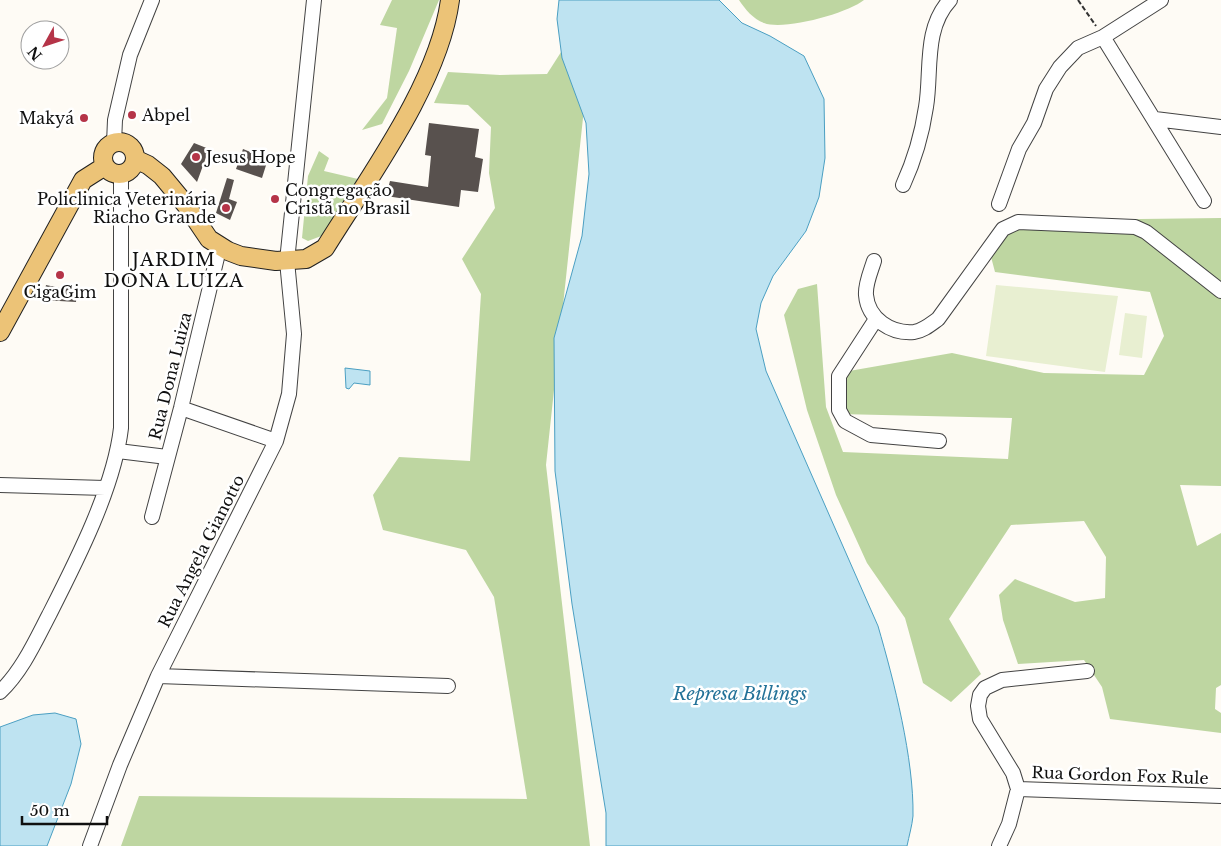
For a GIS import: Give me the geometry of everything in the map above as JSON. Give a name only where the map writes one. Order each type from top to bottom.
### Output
[{"type":"main road","points":[[135,159],[148,164],[162,176],[186,204],[209,238],[220,245],[241,256],[287,261],[306,259],[325,248],[399,128],[420,88],[441,39],[450,0]]},
{"type":"main road","points":[[114,142],[129,145],[135,159],[131,169],[122,174],[111,172],[105,166],[103,154],[109,145],[114,142]]},
{"type":"main road","points":[[0,332],[82,180],[105,166]]},
{"type":"street","points":[[114,142],[115,120],[130,55],[152,0]]},
{"type":"street","name":"Rua Angela Gianotto","points":[[90,846],[120,765],[158,676],[276,440],[288,394],[294,334],[287,261],[314,0]]},
{"type":"street","points":[[903,185],[920,138],[926,107],[934,29],[939,16],[950,0]]},
{"type":"street","points":[[999,204],[1019,149],[1034,123],[1041,100],[1056,72],[1078,48],[1103,37],[1161,0]]},
{"type":"street","points":[[1103,37],[1204,201]]},
{"type":"street","points":[[1155,120],[1221,128]]},
{"type":"street","points":[[0,692],[16,674],[27,657],[72,570],[118,451],[121,428],[122,174]]},
{"type":"street","points":[[874,261],[866,295],[870,310],[876,319],[888,328],[899,331],[915,332],[927,327],[951,303],[1003,229],[1018,222],[1135,227],[1146,232],[1221,291]]},
{"type":"street","name":"Rua Dona Luiza","points":[[152,518],[181,408],[220,245]]},
{"type":"street","points":[[876,319],[839,376],[839,410],[844,421],[871,435],[939,441]]},
{"type":"street","points":[[181,408],[276,440]]},
{"type":"street","name":"Rua Dona Luiza","points":[[118,451],[167,457]]},
{"type":"street","points":[[0,485],[105,488]]},
{"type":"street","points":[[1000,846],[1009,824],[1018,789],[1013,773],[980,719],[978,706],[980,695],[985,688],[1002,680],[1087,671]]},
{"type":"street","points":[[158,676],[448,686]]},
{"type":"street","name":"Rua Gordon Fox Rule","points":[[1018,789],[1221,796]]},
{"type":"path","points":[[1078,0],[1103,37]]},
{"type":"green space","points":[[392,0],[439,0],[409,71],[382,124],[362,130],[387,98],[397,28],[380,25]]},
{"type":"green space","points":[[739,0],[864,0],[831,15],[800,23],[773,25],[756,19]]},
{"type":"green space","points":[[563,49],[588,71],[546,465],[590,846],[121,846],[139,796],[527,799],[494,597],[466,550],[383,530],[373,495],[399,457],[470,461],[481,294],[462,259],[495,208],[489,173],[491,127],[468,105],[434,103],[448,72],[500,75],[547,74]]},
{"type":"green space","points":[[319,151],[329,158],[324,171],[358,179],[324,235],[308,241],[302,238],[308,176]]},
{"type":"green space","points":[[1221,218],[1221,486],[1180,485],[1197,546],[1221,533],[1221,685],[1216,688],[1215,709],[1221,713],[1221,733],[1110,719],[1102,687],[1084,660],[1018,664],[1003,620],[999,595],[1015,579],[1075,602],[1105,598],[1106,557],[1084,521],[1011,525],[949,619],[981,674],[951,702],[923,683],[905,618],[867,563],[836,495],[807,410],[784,315],[798,289],[817,284],[826,407],[843,452],[1008,459],[1012,418],[839,414],[832,374],[952,353],[1044,373],[1144,375],[1164,336],[1150,292],[995,272],[990,253],[1006,233],[1019,225],[1140,219]]},
{"type":"green space","points":[[996,285],[1118,296],[1105,372],[986,356]]},
{"type":"green space","points":[[1125,313],[1147,316],[1142,358],[1119,355]]},
{"type":"water","name":"Represa Billings","points":[[559,0],[719,0],[742,23],[770,36],[804,56],[824,99],[825,158],[819,197],[806,231],[773,276],[761,303],[756,329],[766,371],[878,626],[907,745],[913,816],[907,846],[606,846],[606,813],[572,604],[555,471],[554,338],[582,236],[589,174],[586,123],[562,58],[557,19]]},
{"type":"water","points":[[345,368],[370,371],[370,385],[354,383],[349,389],[346,388]]},
{"type":"water","points":[[55,713],[76,719],[81,744],[71,784],[47,846],[0,846],[0,727],[33,715]]},
{"type":"building","points":[[429,123],[479,129],[475,157],[483,159],[478,192],[461,190],[459,207],[386,196],[390,181],[428,187],[431,156],[425,155]]},
{"type":"building","name":"Jesus Hope","points":[[194,143],[209,149],[197,182],[181,164]]},
{"type":"building","points":[[243,149],[268,159],[262,178],[236,169]]},
{"type":"building","name":"Policlinica Veterinária Riacho Grande","points":[[227,178],[234,180],[229,199],[237,202],[230,220],[216,213]]},
{"type":"building","points":[[46,285],[60,288],[77,288],[76,302],[43,300]]},
{"type":"place","name":"Abpel","points":[[132,115]]},
{"type":"place","name":"Makyá","points":[[84,118]]},
{"type":"place","name":"Jesus Hope","points":[[196,157]]},
{"type":"place","name":"Congregação Cristã no Brasil","points":[[275,199]]},
{"type":"place","name":"Policlinica Veterinária Riacho Grande","points":[[226,208]]},
{"type":"place","name":"CigaGim","points":[[60,275]]},
{"type":"district","name":"JARDIM DONA LUIZA","points":[[174,270]]}]
